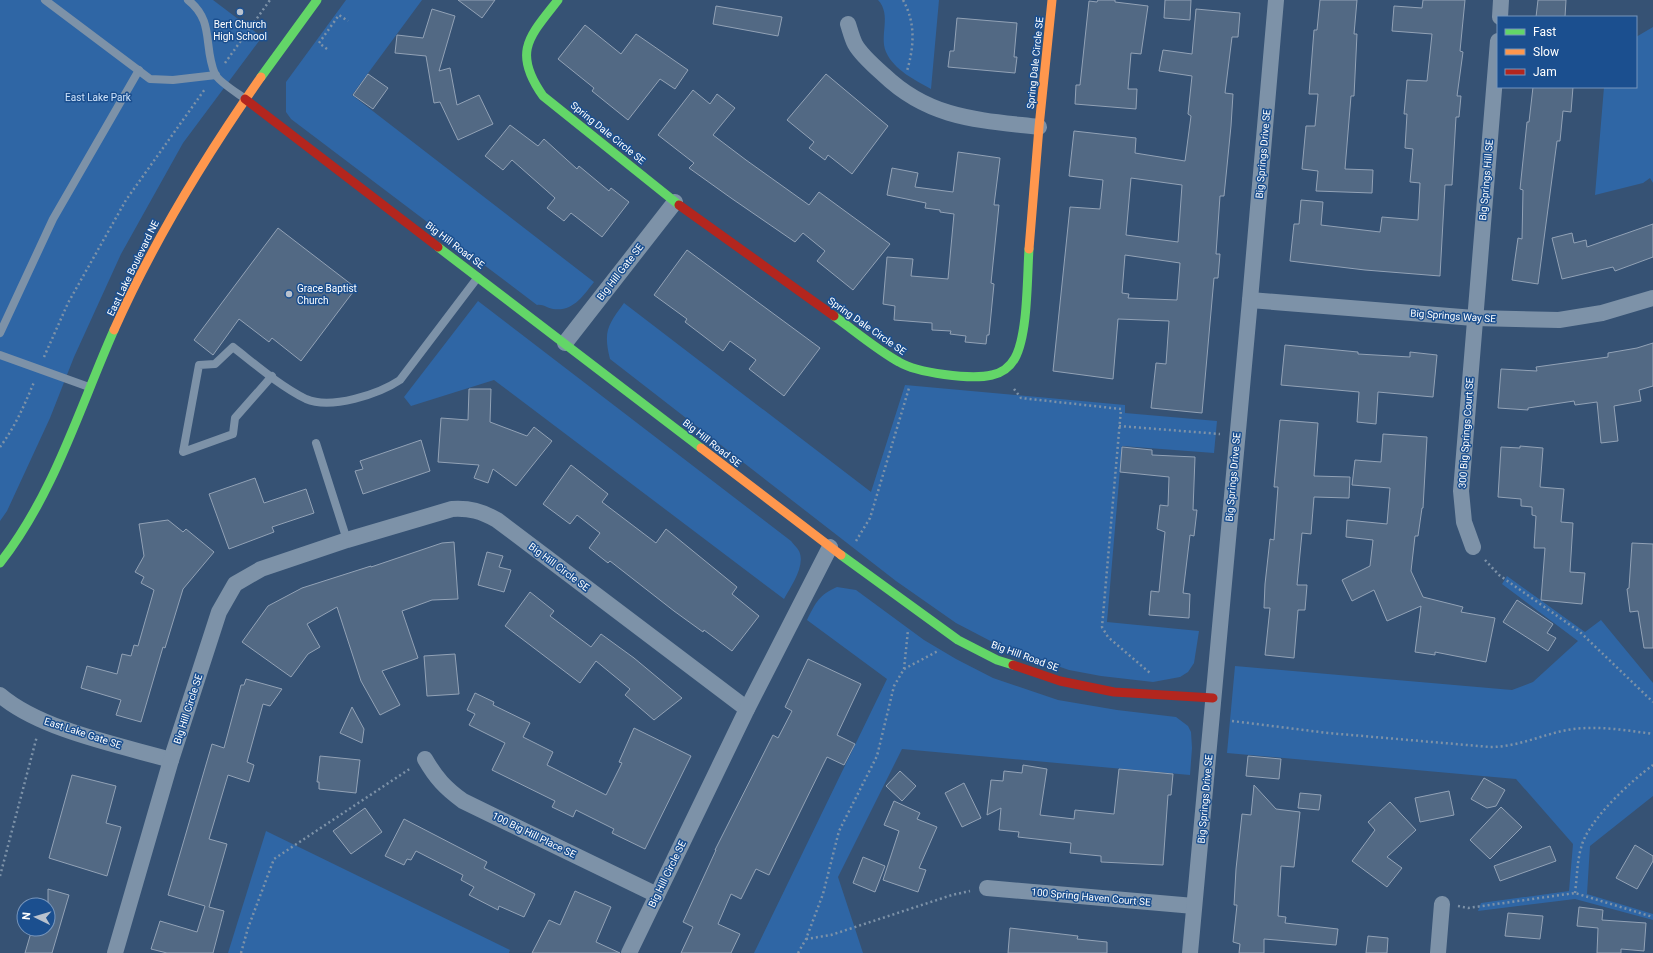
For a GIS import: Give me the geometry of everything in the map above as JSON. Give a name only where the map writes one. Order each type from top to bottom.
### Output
[{"type":"street","name":"East Lake Boulevard NE","points":[[0,563],[9,552],[36,507],[58,465],[133,290],[158,239],[245,99],[317,0]]},
{"type":"street","name":"Spring Dale Circle SE","points":[[558,0],[534,32],[526,47],[525,63],[531,81],[543,96],[675,202],[900,363],[914,368],[945,374],[988,376],[1003,372],[1020,350],[1023,332],[1039,127],[1052,0]]},
{"type":"street","name":"Big Springs Drive SE","points":[[1190,953],[1276,0]]},
{"type":"street","points":[[1500,16],[1502,0]]},
{"type":"street","points":[[848,24],[855,45],[877,69],[899,89],[936,110],[973,120],[1039,127]]},
{"type":"street","name":"Big Springs Hill SE","points":[[1474,318],[1497,53]]},
{"type":"street","name":"Big Hill Road SE","points":[[245,99],[845,559],[958,640],[997,660],[1060,681],[1114,692],[1213,698]]},
{"type":"street","name":"Big Hill Gate SE","points":[[565,343],[675,202]]},
{"type":"street","name":"Big Springs Way SE","points":[[1250,300],[1474,318],[1559,320],[1602,313],[1653,298]]},
{"type":"street","name":"300 Big Springs Court SE","points":[[1473,547],[1464,522],[1461,491],[1474,318]]},
{"type":"street","name":"Big Hill Circle SE","points":[[115,953],[171,760],[219,612],[235,584],[261,569],[347,540],[452,509],[467,508],[480,510],[497,520],[747,709]]},
{"type":"street","name":"Big Hill Circle SE","points":[[629,953],[747,709],[830,547]]},
{"type":"street","name":"East Lake Gate SE","points":[[0,695],[28,714],[64,728],[171,760]]},
{"type":"street","name":"100 Big Hill Place SE","points":[[425,759],[435,776],[446,788],[463,801],[657,895]]},
{"type":"street","name":"100 Spring Haven Court SE","points":[[987,888],[1194,906]]},
{"type":"street","points":[[1438,953],[1442,904]]},
{"type":"lane","points":[[45,0],[150,79],[161,80],[216,75]]},
{"type":"lane","points":[[190,2],[204,20],[216,75],[245,99]]},
{"type":"lane","points":[[0,333],[53,219],[139,70]]},
{"type":"lane","points":[[272,376],[235,418],[233,434],[183,452],[199,365],[215,364],[233,347],[272,376],[308,399],[323,401],[359,399],[387,389],[400,380],[410,369],[478,277]]},
{"type":"lane","points":[[0,355],[90,388]]},
{"type":"lane","points":[[316,443],[347,540]]},
{"type":"path","points":[[0,447],[8,437],[24,405],[68,303],[126,200],[270,0]]},
{"type":"path","points":[[899,89],[907,72],[914,37],[908,9],[904,0]]},
{"type":"path","points":[[327,49],[319,43],[340,15],[348,21]]},
{"type":"path","points":[[845,559],[870,518],[914,368]]},
{"type":"path","points":[[1003,372],[1021,398],[1121,409],[1102,627],[1108,637],[1155,677]]},
{"type":"path","points":[[1119,426],[1237,436]]},
{"type":"path","points":[[1473,547],[1499,575],[1580,632],[1653,702]]},
{"type":"path","points":[[798,953],[806,939],[827,880],[831,855],[839,830],[877,756],[894,686],[904,669],[910,607]]},
{"type":"path","points":[[904,669],[958,640]]},
{"type":"path","points":[[0,876],[42,719]]},
{"type":"path","points":[[1232,721],[1328,733],[1490,747],[1514,746],[1567,730],[1586,728],[1653,734]]},
{"type":"path","points":[[241,953],[248,928],[274,859],[425,759]]},
{"type":"path","points":[[1575,893],[1581,847],[1588,831],[1619,794],[1653,765]]},
{"type":"path","points":[[806,939],[831,935],[952,895],[987,888]]},
{"type":"path","points":[[1442,904],[1468,908],[1575,893],[1653,917]]},
{"type":"green space","name":"East Lake Park","points":[[0,0],[213,0],[262,37],[183,143],[121,254],[74,357],[50,418],[7,511],[0,521]]},
{"type":"green space","points":[[346,0],[422,0],[352,95],[594,282],[577,302],[566,308],[560,309],[537,305],[291,119],[286,112],[286,82]]},
{"type":"green space","points":[[878,0],[939,0],[931,89],[906,74],[894,64],[886,52],[884,46],[884,12]]},
{"type":"green space","points":[[1653,27],[1653,183],[1650,178],[1643,183],[1595,195],[1604,88],[1637,88],[1637,36]]},
{"type":"green space","points":[[478,301],[791,541],[799,551],[801,563],[797,576],[784,599],[494,380],[411,406],[404,397]]},
{"type":"green space","points":[[624,303],[871,492],[905,385],[1125,405],[1125,413],[1217,421],[1214,453],[1122,446],[1107,622],[1199,631],[1194,663],[1188,672],[1180,677],[1153,682],[1101,676],[1069,670],[1002,647],[956,623],[896,581],[610,359],[607,342],[608,329]]},
{"type":"green space","points":[[1507,576],[1585,632],[1601,620],[1653,683],[1653,796],[1590,846],[1587,894],[1653,914],[1653,920],[1575,899],[1478,911],[1481,903],[1569,891],[1573,844],[1516,779],[1227,753],[1235,666],[1512,690],[1533,682],[1578,641],[1502,584]]},
{"type":"green space","points":[[837,587],[856,590],[924,640],[956,659],[993,678],[1058,700],[1117,710],[1176,717],[1188,726],[1191,732],[1192,748],[1190,775],[902,749],[838,877],[863,953],[754,953],[887,679],[807,620],[813,608],[822,596]]},
{"type":"green space","points":[[266,831],[510,950],[509,953],[228,953]]},
{"type":"building","points":[[458,0],[495,0],[482,18]]},
{"type":"building","points":[[1098,0],[1115,0],[1115,2],[1148,6],[1141,54],[1131,53],[1128,89],[1137,89],[1136,109],[1075,104],[1076,85],[1080,85],[1089,1],[1097,2]]},
{"type":"building","points":[[1165,0],[1191,0],[1190,20],[1164,18]]},
{"type":"building","points":[[1320,0],[1357,0],[1354,34],[1357,34],[1354,96],[1351,96],[1345,169],[1373,170],[1372,193],[1316,191],[1318,171],[1302,169],[1306,126],[1315,126],[1318,94],[1309,94],[1314,30],[1317,30]]},
{"type":"building","points":[[1423,0],[1465,0],[1460,51],[1463,52],[1457,96],[1461,96],[1459,117],[1456,117],[1452,185],[1445,185],[1440,276],[1365,270],[1290,261],[1294,224],[1299,224],[1301,200],[1323,202],[1321,225],[1380,232],[1382,217],[1418,220],[1420,183],[1410,182],[1413,149],[1405,148],[1407,114],[1404,114],[1407,80],[1427,81],[1432,34],[1392,31],[1394,6],[1422,8]]},
{"type":"building","points":[[1538,0],[1566,0],[1565,16],[1536,16]]},
{"type":"building","points":[[716,6],[782,17],[778,36],[713,24]]},
{"type":"building","points":[[432,9],[455,16],[439,71],[450,68],[457,105],[479,95],[493,124],[458,140],[440,102],[434,103],[426,56],[395,53],[397,35],[423,38]]},
{"type":"building","points":[[1196,9],[1240,13],[1238,37],[1232,37],[1225,93],[1233,94],[1231,126],[1224,196],[1220,196],[1216,254],[1220,254],[1218,278],[1214,278],[1202,413],[1151,408],[1156,363],[1166,364],[1169,321],[1118,319],[1113,379],[1053,371],[1070,207],[1100,209],[1103,180],[1069,176],[1074,131],[1136,138],[1135,153],[1185,161],[1191,116],[1188,114],[1192,76],[1159,71],[1163,50],[1192,54]],"holes":[[[1131,178],[1182,185],[1178,242],[1126,235]],[[1125,255],[1180,263],[1177,300],[1128,298],[1129,294],[1122,293]]]},
{"type":"building","points":[[957,18],[1017,23],[1014,57],[1017,57],[1015,73],[948,67],[950,51],[954,51]]},
{"type":"building","points":[[585,25],[621,54],[636,34],[688,70],[675,89],[660,79],[628,120],[592,91],[594,88],[558,59]]},
{"type":"building","points":[[368,74],[388,88],[373,109],[353,95]]},
{"type":"building","points":[[826,74],[888,126],[852,174],[828,155],[825,160],[809,148],[814,142],[787,120]]},
{"type":"building","points":[[1533,88],[1573,88],[1571,112],[1563,111],[1560,141],[1557,141],[1538,284],[1512,280],[1518,238],[1522,239],[1523,190],[1520,189],[1527,122],[1529,122]]},
{"type":"building","points":[[693,90],[710,104],[717,94],[735,108],[713,135],[809,205],[819,192],[890,244],[853,290],[817,261],[825,251],[803,233],[795,242],[689,168],[694,163],[658,135]]},
{"type":"building","points":[[510,125],[538,146],[544,139],[577,169],[579,166],[609,191],[611,188],[629,202],[602,237],[571,213],[564,221],[547,208],[555,198],[512,160],[503,170],[485,156]]},
{"type":"building","points":[[958,152],[1000,158],[994,205],[999,205],[991,283],[994,284],[989,335],[987,335],[986,344],[965,342],[966,336],[950,334],[951,331],[932,330],[932,323],[894,320],[895,306],[883,304],[887,257],[913,259],[911,276],[948,279],[954,214],[925,208],[926,203],[887,195],[892,168],[918,173],[915,187],[953,192]]},
{"type":"building","points":[[1653,224],[1653,257],[1615,271],[1613,267],[1562,279],[1552,238],[1572,233],[1574,243],[1586,240],[1587,247]]},
{"type":"building","name":"Grace Baptist Church","points":[[278,228],[356,288],[301,361],[272,338],[269,342],[239,319],[213,355],[194,340]]},
{"type":"building","points":[[687,250],[820,348],[784,396],[749,369],[756,360],[730,341],[723,351],[685,322],[687,319],[654,295]]},
{"type":"building","points":[[1653,343],[1653,386],[1639,390],[1641,401],[1614,406],[1618,441],[1601,443],[1597,402],[1575,405],[1574,401],[1528,408],[1528,410],[1498,408],[1501,369],[1537,371],[1536,367],[1608,357],[1608,353],[1637,348]]},
{"type":"building","points":[[1285,345],[1358,352],[1358,354],[1410,357],[1410,352],[1437,355],[1433,397],[1378,392],[1376,424],[1357,422],[1359,392],[1281,385]]},
{"type":"building","points":[[469,389],[491,389],[490,422],[527,436],[534,427],[552,441],[516,486],[493,469],[488,483],[474,478],[479,465],[438,462],[441,418],[468,420]]},
{"type":"building","points":[[1280,420],[1318,423],[1314,476],[1350,477],[1349,498],[1314,497],[1311,534],[1302,533],[1297,585],[1307,585],[1305,610],[1298,610],[1294,658],[1265,655],[1270,608],[1264,608],[1265,584],[1270,539],[1274,540],[1278,487],[1274,487]]},
{"type":"building","points":[[1383,434],[1427,437],[1423,508],[1418,536],[1415,536],[1411,571],[1423,597],[1463,607],[1461,612],[1495,618],[1486,662],[1435,652],[1435,655],[1415,652],[1421,606],[1387,621],[1374,590],[1352,601],[1342,580],[1370,566],[1373,540],[1346,537],[1347,520],[1387,524],[1390,488],[1352,485],[1355,460],[1381,462]]},
{"type":"building","points":[[421,440],[430,471],[363,494],[355,471],[363,469],[360,461]]},
{"type":"building","points":[[1520,446],[1543,448],[1540,487],[1564,489],[1561,522],[1573,523],[1570,572],[1585,573],[1582,604],[1541,600],[1545,548],[1534,548],[1536,516],[1532,515],[1532,507],[1521,506],[1521,499],[1498,497],[1501,447],[1520,448]]},
{"type":"building","points":[[1122,447],[1152,450],[1152,455],[1195,457],[1193,510],[1197,510],[1194,536],[1190,535],[1183,593],[1190,594],[1189,618],[1149,615],[1151,591],[1159,592],[1165,532],[1157,529],[1160,505],[1168,506],[1169,477],[1120,472]]},
{"type":"building","points":[[571,465],[608,494],[602,502],[656,543],[666,529],[737,587],[732,594],[759,616],[732,651],[704,630],[703,632],[674,611],[610,561],[608,563],[589,548],[600,533],[577,515],[570,524],[543,504]]},
{"type":"building","points":[[255,478],[264,503],[306,489],[314,513],[272,527],[274,532],[229,549],[209,494]]},
{"type":"building","points":[[168,520],[183,532],[186,529],[214,552],[183,589],[165,648],[163,647],[141,722],[116,715],[121,700],[81,688],[87,666],[117,674],[122,654],[131,656],[134,645],[138,646],[154,590],[141,583],[144,577],[135,572],[144,556],[139,524]]},
{"type":"building","points":[[454,542],[458,599],[432,600],[402,611],[418,658],[382,671],[400,705],[380,715],[361,681],[337,607],[307,624],[320,647],[308,654],[291,677],[242,642],[268,606],[302,588],[442,543]]},
{"type":"building","points":[[1632,543],[1653,544],[1653,648],[1644,648],[1638,611],[1630,612],[1627,589],[1629,588]]},
{"type":"building","points":[[487,552],[503,556],[499,567],[511,570],[504,592],[478,585]]},
{"type":"building","points":[[530,592],[554,611],[550,616],[591,647],[601,634],[634,658],[682,698],[654,720],[625,695],[630,689],[596,661],[580,683],[505,626]]},
{"type":"building","points":[[1517,600],[1553,624],[1547,633],[1556,638],[1548,651],[1503,622]]},
{"type":"building","points":[[455,654],[459,694],[427,696],[424,656]]},
{"type":"building","points":[[808,659],[861,684],[837,735],[855,744],[844,765],[827,757],[769,875],[756,869],[741,899],[731,894],[718,924],[740,934],[731,953],[681,953],[693,927],[683,922],[715,850],[773,735],[778,738],[792,711],[785,707]]},
{"type":"building","points":[[246,679],[282,689],[270,706],[263,704],[247,762],[254,765],[249,782],[228,775],[209,839],[227,844],[209,907],[224,911],[213,953],[167,953],[151,949],[160,921],[197,932],[205,906],[168,895],[212,744],[224,748],[241,685],[244,685]]},
{"type":"building","points":[[475,693],[494,702],[493,705],[530,723],[523,737],[553,752],[547,765],[606,795],[622,763],[619,762],[634,728],[691,756],[645,849],[612,833],[614,829],[576,810],[573,817],[552,807],[555,801],[492,770],[505,743],[469,725],[475,714],[467,710]]},
{"type":"building","points":[[352,707],[364,729],[362,743],[340,733]]},
{"type":"building","points":[[320,756],[360,760],[356,793],[319,789],[319,782],[317,782]]},
{"type":"building","points":[[1248,756],[1281,759],[1279,779],[1246,776]]},
{"type":"building","points":[[1023,765],[1047,769],[1040,815],[1074,819],[1075,810],[1114,814],[1119,769],[1173,774],[1171,795],[1168,795],[1163,865],[1101,862],[1101,856],[1070,853],[1071,843],[1018,837],[1019,832],[999,830],[1001,808],[987,815],[991,780],[1003,781],[1004,771],[1022,773]]},
{"type":"building","points":[[900,771],[916,786],[902,801],[886,786]]},
{"type":"building","points":[[72,775],[116,786],[106,823],[121,827],[107,876],[49,858]]},
{"type":"building","points":[[1484,778],[1505,790],[1496,806],[1487,808],[1471,799]]},
{"type":"building","points":[[964,783],[981,818],[962,827],[945,793]]},
{"type":"building","points":[[1254,785],[1276,809],[1300,812],[1294,867],[1281,866],[1278,916],[1286,917],[1285,923],[1338,929],[1336,945],[1264,939],[1264,953],[1239,953],[1240,944],[1233,942],[1237,905],[1234,905],[1236,869],[1242,814],[1251,815]]},
{"type":"building","points":[[1449,791],[1454,815],[1420,822],[1415,798]]},
{"type":"building","points":[[1300,793],[1321,795],[1319,810],[1298,808]]},
{"type":"building","points":[[894,801],[920,813],[917,819],[937,827],[919,868],[926,870],[918,892],[883,880],[899,831],[884,825]]},
{"type":"building","points":[[1390,802],[1416,830],[1387,857],[1402,868],[1387,887],[1352,861],[1375,830],[1368,822]]},
{"type":"building","points":[[1501,807],[1522,827],[1490,859],[1470,840]]},
{"type":"building","points":[[365,808],[382,832],[351,854],[333,831]]},
{"type":"building","points":[[404,819],[487,862],[484,868],[535,894],[524,917],[499,906],[498,910],[469,895],[474,887],[461,880],[463,875],[416,851],[411,860],[407,859],[404,865],[385,856]]},
{"type":"building","points":[[1635,845],[1653,856],[1653,861],[1637,889],[1616,878]]},
{"type":"building","points":[[1550,846],[1556,861],[1500,881],[1494,866]]},
{"type":"building","points":[[863,857],[885,866],[875,892],[853,883]]},
{"type":"building","points":[[48,889],[69,895],[52,953],[25,953],[30,937],[56,937],[56,897],[48,897]]},
{"type":"building","points":[[575,891],[611,907],[596,942],[620,953],[532,953],[549,920],[560,925]]},
{"type":"building","points":[[1579,907],[1603,910],[1602,920],[1646,923],[1644,951],[1621,949],[1621,953],[1597,953],[1598,928],[1577,926]]},
{"type":"building","points":[[1508,913],[1543,916],[1540,939],[1505,936]]},
{"type":"building","points":[[1010,928],[1078,936],[1077,939],[1107,942],[1107,953],[1008,953]]},
{"type":"building","points":[[1368,936],[1388,938],[1387,953],[1366,953]]},
{"type":"traffic: fast","points":[[261,77],[317,0]]},
{"type":"traffic: fast","points":[[558,0],[539,24],[528,45],[526,56],[528,68],[534,81],[543,96],[679,205]]},
{"type":"traffic: fast","points":[[438,247],[701,448]]},
{"type":"traffic: fast","points":[[834,316],[882,351],[907,366],[931,372],[958,376],[971,377],[996,374],[1011,364],[1019,348],[1025,321],[1029,249]]},
{"type":"traffic: fast","points":[[0,563],[36,509],[51,480],[114,330]]},
{"type":"traffic: fast","points":[[841,555],[958,640],[997,660],[1013,665]]},
{"type":"traffic: slow","points":[[1029,249],[1039,127],[1052,0]]},
{"type":"traffic: slow","points":[[114,330],[163,231],[200,168],[261,77]]},
{"type":"traffic: slow","points":[[701,448],[841,555]]},
{"type":"traffic: jam","points":[[245,99],[438,247]]},
{"type":"traffic: jam","points":[[679,205],[834,316]]},
{"type":"traffic: jam","points":[[1013,665],[1060,681],[1114,692],[1213,698]]},
{"type":"place","name":"Bert Church High School","points":[[240,12]]},
{"type":"place","name":"Grace Baptist Church","points":[[289,294]]}]
